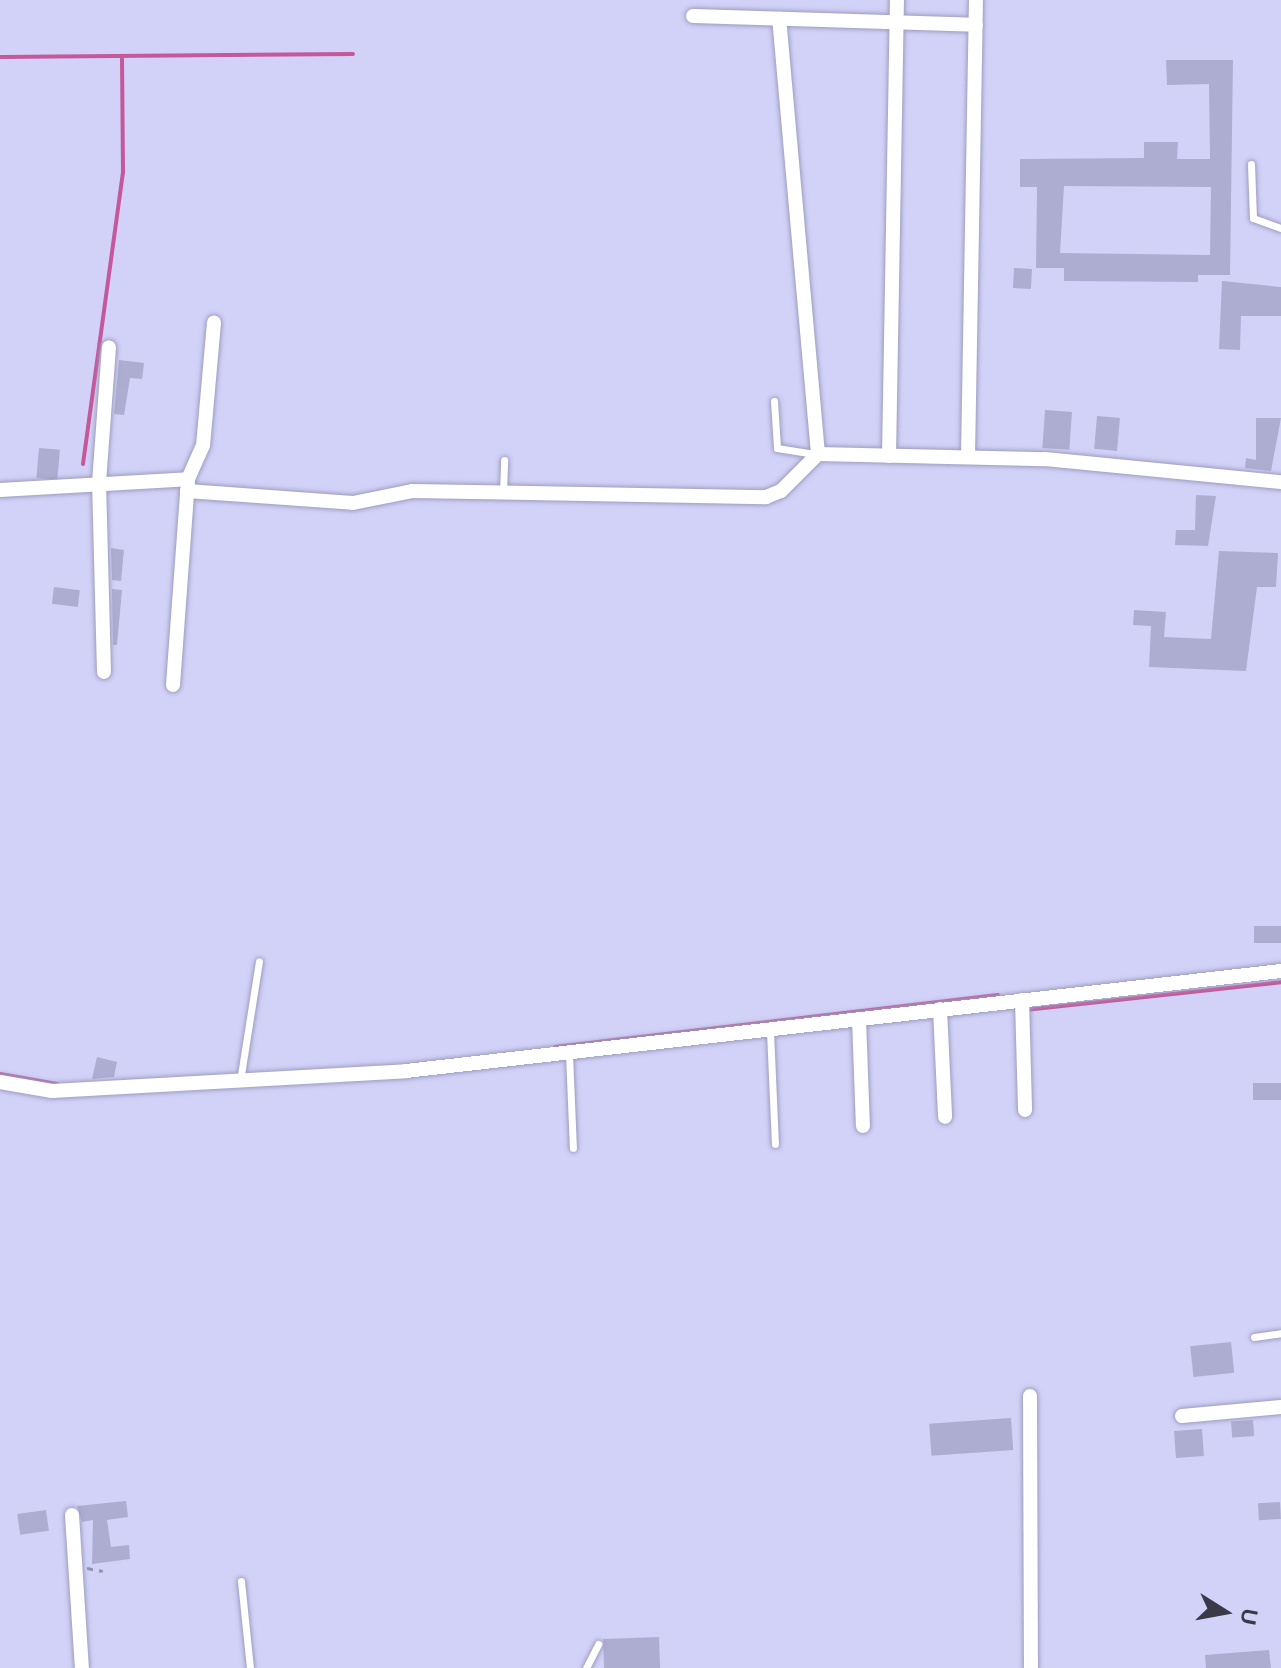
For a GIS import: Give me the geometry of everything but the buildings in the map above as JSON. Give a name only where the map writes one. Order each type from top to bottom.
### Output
[{"type":"street","points":[[889,456],[897,0]]},
{"type":"street","points":[[968,457],[976,0]]},
{"type":"street","points":[[693,16],[976,25]]},
{"type":"street","points":[[779,19],[818,454]]},
{"type":"street","points":[[173,685],[187,485],[203,446],[214,322]]},
{"type":"street","points":[[104,672],[99,483],[109,347]]},
{"type":"street","points":[[0,490],[99,483],[187,485],[353,503],[399,492],[766,497],[781,491],[818,454],[968,457],[1281,482]]},
{"type":"street","points":[[0,1082],[52,1091],[240,1082],[569,1054],[1281,971]]},
{"type":"street","points":[[1022,1000],[1025,1110]]},
{"type":"street","points":[[940,1009],[945,1117]]},
{"type":"street","points":[[859,1019],[863,1126]]},
{"type":"street","points":[[1030,1396],[1031,1668]]},
{"type":"street","points":[[1182,1416],[1281,1407]]},
{"type":"street","points":[[72,1515],[82,1668]]},
{"type":"lane","points":[[1251,164],[1253,218],[1281,228]]},
{"type":"lane","points":[[774,401],[777,448],[818,454]]},
{"type":"lane","points":[[503,493],[504,460]]},
{"type":"lane","points":[[240,1082],[259,961]]},
{"type":"lane","points":[[770,1031],[775,1144]]},
{"type":"lane","points":[[569,1054],[573,1148]]},
{"type":"lane","points":[[1254,1337],[1281,1333]]},
{"type":"lane","points":[[241,1581],[250,1668]]},
{"type":"lane","points":[[586,1668],[598,1644]]},
{"type":"waterway","points":[[0,57],[353,54]]},
{"type":"waterway","points":[[83,464],[123,172],[122,59]]},
{"type":"waterway","points":[[1025,1010],[1281,982]]},
{"type":"waterway","points":[[555,1047],[998,995]]},
{"type":"waterway","points":[[0,1074],[57,1084]]}]
